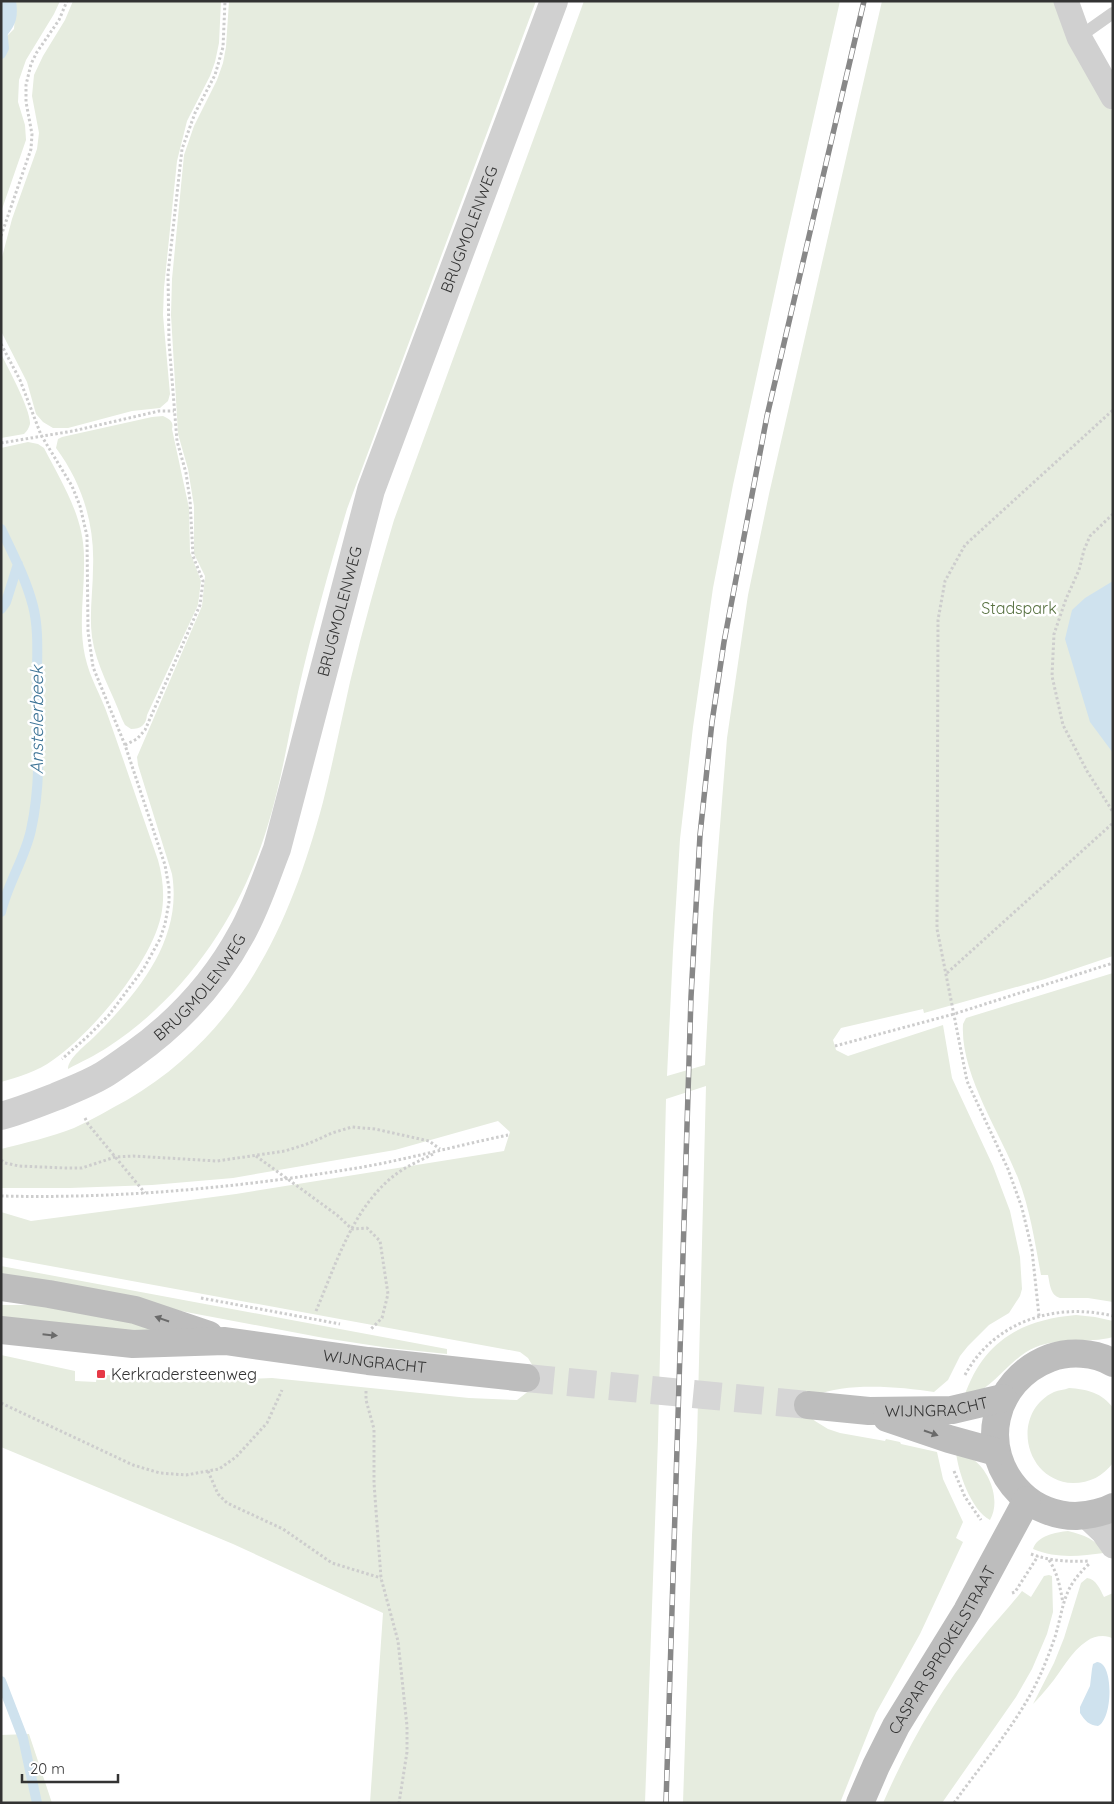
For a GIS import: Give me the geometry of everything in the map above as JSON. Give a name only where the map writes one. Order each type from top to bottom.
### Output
[{"type":"main road","name":"WIJNGRACHT","points":[[1,1287],[135,1310],[224,1341]]},
{"type":"main road","name":"WIJNGRACHT","points":[[1,1330],[133,1344],[224,1341],[368,1361],[526,1378]]},
{"type":"main road","points":[[1113,1363],[1085,1354],[1060,1355],[1037,1363],[1017,1378],[1003,1398],[994,1434],[996,1452],[1003,1470],[1013,1486],[1027,1500],[1040,1508],[1070,1516],[1085,1515],[1113,1507]]},
{"type":"main road","name":"WIJNGRACHT","points":[[808,1405],[869,1411],[952,1410],[1003,1398]]},
{"type":"main road","name":"WIJNGRACHT","points":[[869,1411],[949,1439],[996,1452]]},
{"type":"main road","name":"CASPAR SPROKELSTRAAT","points":[[860,1803],[896,1726],[967,1611],[1027,1500]]},
{"type":"street","name":"BRUGMOLENWEG","points":[[1,1116],[33,1107],[105,1074],[145,1046],[198,998],[243,933],[258,900],[276,849],[371,490],[554,1]]},
{"type":"street","points":[[1066,1],[1078,37],[1113,97]]},
{"type":"street","points":[[1085,1515],[1103,1532],[1113,1546]]},
{"type":"lane","points":[[1078,37],[1113,13]]},
{"type":"path","points":[[1,236],[31,149],[32,134],[26,102],[26,85],[31,64],[59,20],[67,1]]},
{"type":"path","points":[[125,745],[137,739],[145,730],[200,605],[203,586],[202,576],[193,556],[190,500],[186,473],[177,441],[168,309],[168,274],[182,149],[195,113],[215,75],[223,47],[225,1]]},
{"type":"path","points":[[1,344],[20,380],[41,435],[68,480],[80,506],[87,536],[89,646],[93,667],[125,745],[165,865],[170,902],[160,939],[134,982],[109,1015],[68,1055],[56,1063],[72,1090],[88,1124],[146,1193]]},
{"type":"path","points":[[1039,1316],[1032,1250],[1022,1208],[1008,1169],[967,1081],[937,929],[938,620],[946,581],[965,545],[1113,410]]},
{"type":"path","points":[[2,443],[73,431],[159,411],[174,411]]},
{"type":"path","points":[[1113,514],[1090,536],[1084,550],[1079,570],[1066,599],[1054,634],[1052,676],[1063,725],[1087,772],[1113,812]]},
{"type":"path","points":[[947,974],[1113,823]]},
{"type":"path","points":[[835,1046],[954,1014],[1113,963]]},
{"type":"path","points":[[1,1160],[18,1166],[82,1168],[116,1157],[133,1156],[217,1161],[285,1151],[352,1127],[375,1129],[429,1141],[440,1150]]},
{"type":"path","points":[[1,1196],[146,1193],[216,1188],[365,1166],[508,1135]]},
{"type":"path","points":[[316,1311],[352,1229],[375,1194],[395,1174],[440,1150]]},
{"type":"path","points":[[256,1156],[337,1215],[352,1229],[367,1228],[380,1240],[388,1294],[382,1318],[370,1330]]},
{"type":"path","points":[[952,1410],[958,1389],[969,1369],[983,1351],[999,1336],[1018,1324],[1039,1316],[1063,1311],[1088,1311],[1113,1316]]},
{"type":"path","points":[[368,1361],[366,1400],[374,1430],[374,1483],[381,1578],[398,1641],[407,1726],[407,1752],[399,1803]]},
{"type":"path","points":[[1,1403],[133,1465],[160,1473],[186,1475],[220,1469],[236,1457],[267,1422],[282,1390]]},
{"type":"path","points":[[949,1439],[955,1475],[965,1497],[980,1519]]},
{"type":"path","points":[[208,1471],[218,1494],[226,1502],[283,1529],[332,1563],[381,1578]]},
{"type":"path","points":[[954,1803],[1012,1725],[1030,1696],[1052,1645],[1068,1589],[1092,1561],[1071,1562],[1038,1556]]},
{"type":"path","points":[[1049,1559],[1060,1583],[1063,1604]]},
{"type":"green space","points":[[16,1],[60,1],[26,60],[19,80],[18,102],[25,125],[26,140],[1,212],[1,42],[14,29]]},
{"type":"green space","points":[[73,1],[221,1],[219,43],[215,62],[187,121],[177,161],[164,288],[163,315],[170,394],[168,401],[160,408],[132,411],[68,428],[53,428],[43,422],[36,414],[27,382],[1,331],[1,261],[12,219],[37,149],[39,133],[32,96],[34,75],[65,20]]},
{"type":"green space","points":[[229,1],[536,1],[347,509],[309,646],[276,795],[256,861],[242,892],[207,951],[162,1004],[136,1027],[103,1050],[68,1069],[74,1056],[110,1020],[141,983],[154,964],[164,943],[171,921],[174,898],[172,874],[137,757],[202,606],[205,576],[194,554],[194,506],[188,469],[178,434],[171,315],[172,279],[184,155],[194,126],[217,80],[223,63]]},
{"type":"green space","name":"Stadspark","points":[[584,1],[840,1],[733,485],[713,588],[693,727],[680,839],[667,1076],[705,1065],[713,914],[727,738],[748,595],[769,494],[882,1],[1058,1],[1105,101],[1113,112],[1113,956],[1045,979],[924,1013],[923,1009],[841,1028],[833,1040],[836,1050],[848,1056],[943,1025],[952,1078],[993,1166],[1010,1211],[1020,1257],[1022,1289],[1020,1296],[1009,1313],[989,1325],[968,1346],[960,1356],[948,1380],[934,1392],[890,1387],[857,1387],[815,1396],[809,1415],[828,1429],[885,1441],[886,1439],[937,1452],[943,1479],[963,1522],[956,1538],[963,1542],[920,1634],[876,1713],[840,1803],[683,1803],[697,1440],[706,1086],[666,1099],[658,1439],[645,1803],[370,1803],[383,1613],[233,1544],[1,1447],[1,1355],[75,1371],[75,1381],[96,1382],[97,1374],[177,1382],[272,1378],[469,1398],[517,1400],[530,1390],[534,1368],[528,1358],[520,1352],[1,1257],[1,1212],[31,1221],[236,1194],[504,1151],[510,1132],[498,1121],[395,1150],[233,1178],[152,1185],[1,1188],[1,1149],[74,1128],[127,1100],[167,1073],[201,1042],[230,1009],[255,972],[277,933],[310,847],[323,802],[355,661],[394,520]]},
{"type":"green space","points":[[1,354],[23,399],[30,424],[24,434],[1,438]]},
{"type":"green space","points":[[163,416],[172,423],[189,508],[190,552],[201,581],[198,605],[144,724],[138,728],[131,729],[125,725],[122,719],[94,648],[91,620],[93,552],[89,520],[80,490],[56,448],[58,439],[62,437]]},
{"type":"green space","points":[[28,442],[38,444],[44,448],[65,487],[76,514],[83,542],[84,557],[82,632],[85,656],[158,860],[163,902],[155,935],[145,955],[118,996],[102,1015],[85,1033],[47,1064],[1,1082],[1,448]]},
{"type":"green space","points":[[1113,973],[1113,1302],[1088,1298],[1060,1298],[1052,1292],[1048,1275],[1041,1275],[1026,1202],[1018,1178],[974,1083],[964,1043],[963,1024],[966,1018]]},
{"type":"green space","points":[[1,1266],[447,1349],[447,1354],[389,1348],[324,1338],[1,1277]]},
{"type":"green space","points":[[1,1305],[62,1305],[158,1323],[161,1334],[1,1322]]},
{"type":"green space","points":[[1076,1315],[1113,1321],[1113,1337],[1055,1342],[1036,1347],[1017,1359],[983,1389],[964,1397],[972,1378],[982,1362],[993,1348],[1006,1337],[1037,1322]]},
{"type":"green space","points":[[1069,1388],[1082,1389],[1099,1395],[1113,1408],[1113,1463],[1096,1478],[1079,1483],[1056,1479],[1043,1471],[1034,1459],[1029,1445],[1028,1429],[1032,1415],[1040,1402],[1054,1392]]},
{"type":"green space","points":[[956,1452],[974,1460],[980,1465],[989,1479],[994,1496],[993,1512],[990,1520],[983,1515],[971,1499],[959,1470]]},
{"type":"green space","points":[[1068,1531],[1089,1538],[1104,1553],[1077,1556],[1051,1554],[1033,1549],[1038,1541],[1043,1538]]},
{"type":"green space","points":[[1044,1576],[1052,1576],[1053,1612],[1047,1634],[1032,1669],[1016,1697],[942,1803],[883,1803],[914,1739],[938,1698],[965,1659],[1022,1591],[1031,1597]]},
{"type":"green space","points":[[1087,1578],[1095,1582],[1104,1597],[1113,1593],[1113,1639],[1107,1636],[1096,1637],[1081,1645],[1033,1704],[1054,1663],[1064,1638],[1081,1583]]},
{"type":"green space","points":[[29,1734],[52,1803],[1,1803],[1,1735]]},
{"type":"water","points":[[1,1],[16,1],[17,14],[14,24],[1,42]]},
{"type":"water","points":[[1113,581],[1113,753],[1090,722],[1065,639],[1072,610],[1085,598]]},
{"type":"water","points":[[1097,1662],[1103,1664],[1109,1680],[1110,1691],[1107,1713],[1098,1726],[1092,1725],[1080,1713],[1080,1707],[1090,1686],[1093,1664]]},
{"type":"waterway","name":"Anstelerbeek","points":[[1,19],[4,48],[1,54]]},
{"type":"waterway","name":"Anstelerbeek","points":[[1,529],[23,576],[35,615],[38,754],[37,793],[31,830],[25,851],[1,912]]},
{"type":"waterway","points":[[1,609],[6,602],[18,564]]},
{"type":"waterway","name":"Anstelerbeek","points":[[1,1681],[23,1738],[37,1803]]},
{"type":"tunnel","points":[[526,1378],[808,1405]]},
{"type":"railway","points":[[666,1803],[691,997],[700,835],[712,722],[724,642],[767,416],[864,1]]},
{"type":"place","name":"Kerkradersteenweg","points":[[101,1374]]}]
